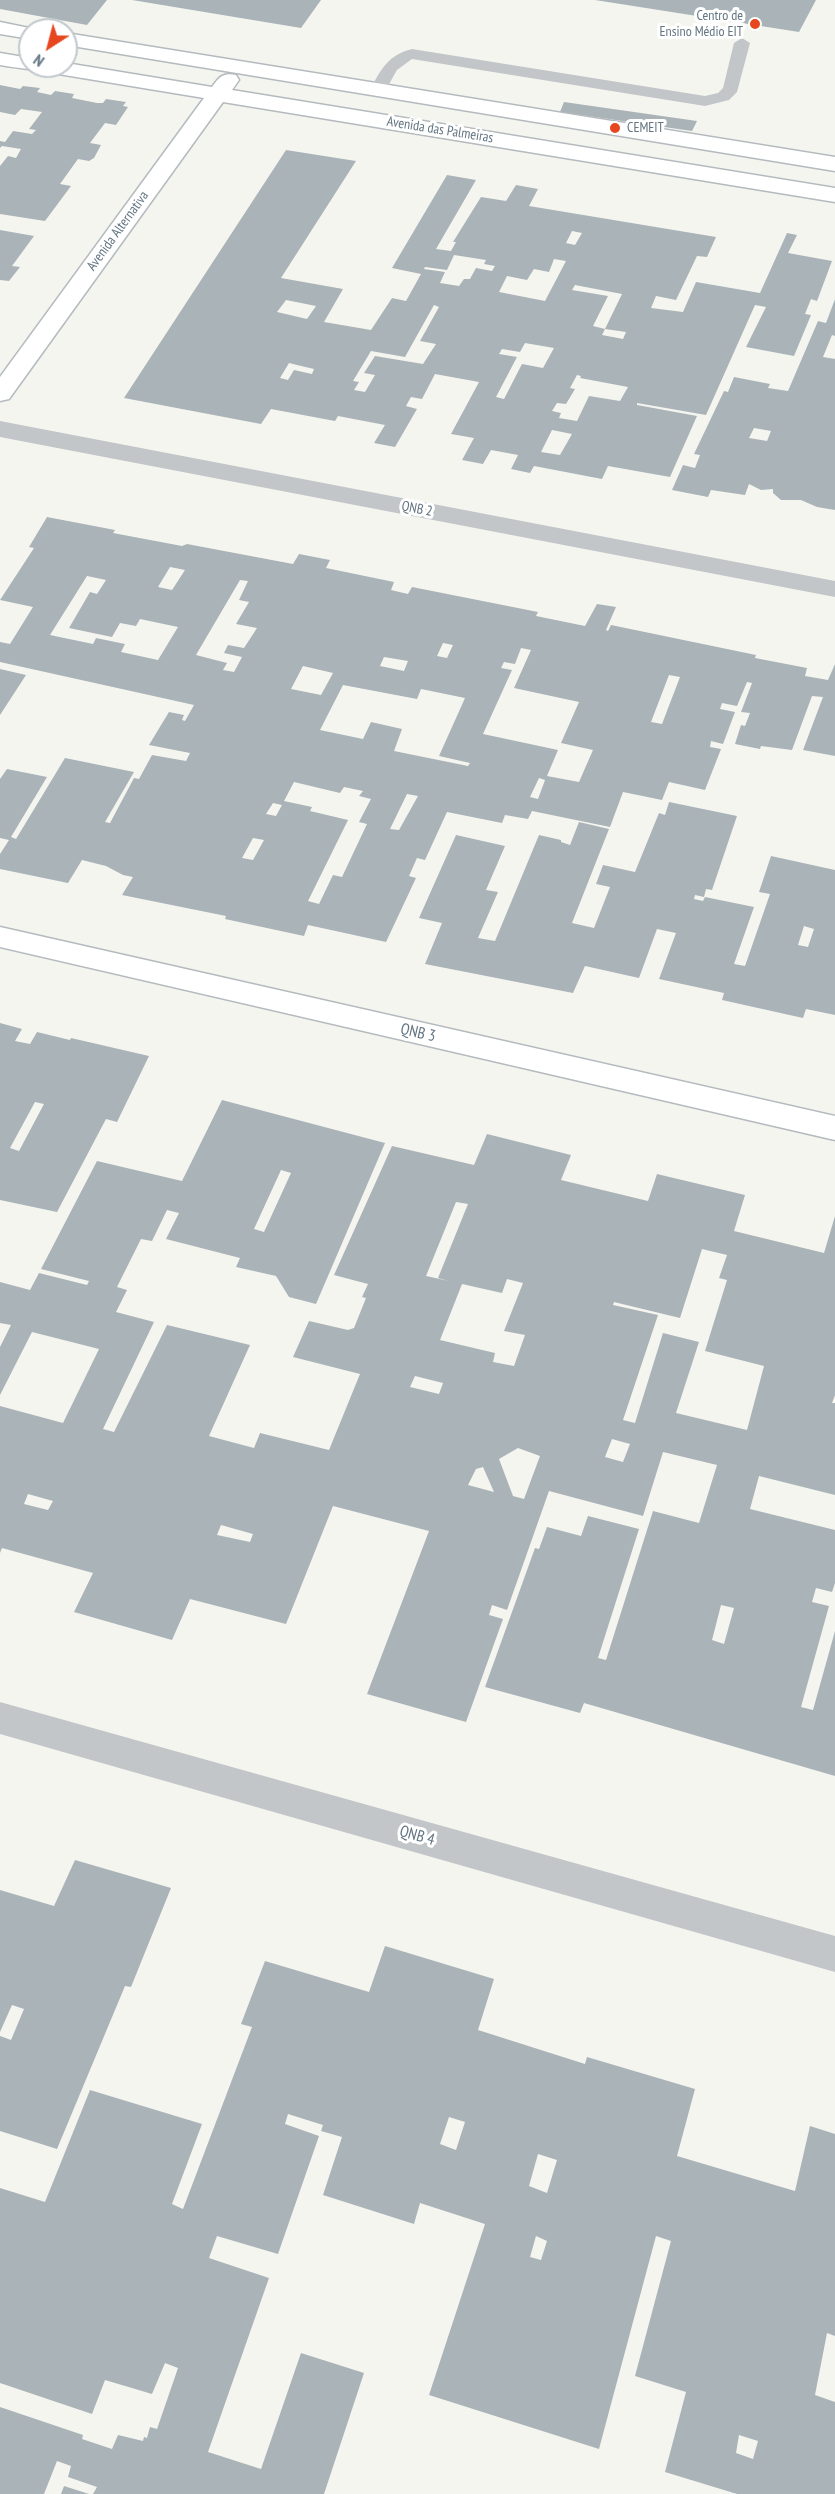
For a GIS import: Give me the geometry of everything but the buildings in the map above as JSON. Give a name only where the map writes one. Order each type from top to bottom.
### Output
[{"type":"main road","points":[[0,28],[18,31]]},
{"type":"main road","name":"Avenida das Palmeiras","points":[[78,41],[835,164]]},
{"type":"main road","points":[[0,59],[18,61]]},
{"type":"main road","name":"Avenida Alternativa","points":[[0,394],[219,95],[236,67]]},
{"type":"main road","name":"Avenida das Palmeiras","points":[[78,71],[835,195]]},
{"type":"main road","name":"QNB 3","points":[[0,937],[835,1128]]},
{"type":"street","name":"QNB 2","points":[[0,429],[835,589]]},
{"type":"street","name":"QNB 4","points":[[0,1718],[835,1954]]},
{"type":"lane","points":[[378,90],[398,58],[412,54],[705,101],[723,97],[731,89],[742,43]]},
{"type":"place","name":"Centro de Ensino Médio EIT","points":[[755,24]]},
{"type":"place","name":"CEMEIT","points":[[615,128]]}]
